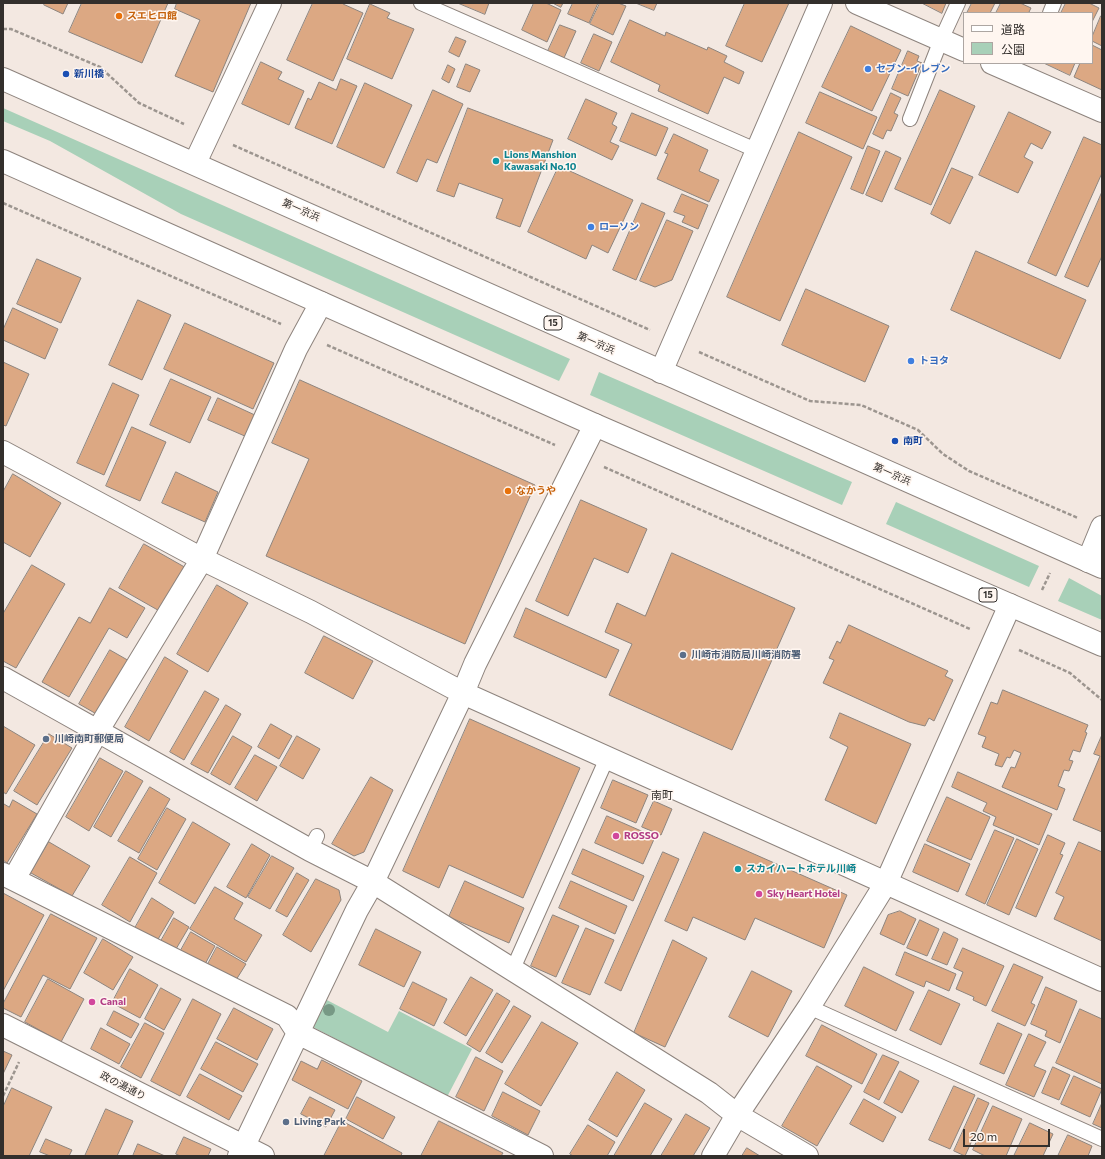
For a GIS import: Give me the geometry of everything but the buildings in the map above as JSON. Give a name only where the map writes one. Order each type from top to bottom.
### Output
[{"type":"main road","points":[[195,163],[270,3]]},
{"type":"main road","points":[[661,372],[821,3]]},
{"type":"main road","points":[[857,3],[963,50]]},
{"type":"main road","points":[[997,64],[1024,69],[1102,111]]},
{"type":"main road","name":"第一京浜","points":[[3,79],[1095,564]]},
{"type":"main road","name":"15","points":[[3,161],[595,425],[1102,645]]},
{"type":"main road","points":[[321,303],[296,349],[202,559],[8,877],[287,1016],[298,1032],[542,1156]]},
{"type":"main road","points":[[241,1151],[357,910],[373,882],[463,693],[475,664],[595,425]]},
{"type":"main road","points":[[3,452],[202,559],[308,619],[463,693],[1102,980]]},
{"type":"main road","points":[[1095,564],[1102,528]]},
{"type":"main road","points":[[713,1156],[737,1115],[809,1007],[886,883],[1010,605]]},
{"type":"main road","points":[[3,678],[98,730],[314,843],[512,971],[709,1093],[737,1115],[807,1156]]},
{"type":"main road","name":"政の湯通り","points":[[3,1025],[241,1151],[263,1156]]},
{"type":"lane","points":[[420,3],[758,151]]},
{"type":"lane","points":[[910,119],[941,40],[958,3]]},
{"type":"lane","points":[[512,971],[607,758]]},
{"type":"lane","points":[[809,1007],[1102,1139]]},
{"type":"path","points":[[3,29],[11,29],[100,67],[139,103],[810,401],[861,405],[918,430],[943,454],[969,471],[1102,528]]},
{"type":"path","points":[[1031,614],[1075,517]]},
{"type":"path","points":[[3,1096],[30,1039]]},
{"type":"green space","points":[[3,108],[570,359],[559,381],[181,214],[50,141],[3,121]]},
{"type":"green space","points":[[599,372],[852,482],[842,505],[590,395]]},
{"type":"green space","points":[[896,502],[1039,566],[1029,587],[886,524]]},
{"type":"green space","points":[[1069,578],[1102,596],[1102,620],[1058,601]]},
{"type":"green space","points":[[325,999],[388,1032],[399,1011],[472,1049],[447,1097],[311,1026]]},
{"type":"place","name":"スエヒロ館","points":[[119,16]]},
{"type":"place","name":"セブン-イレブン","points":[[868,69]]},
{"type":"place","name":"新川橋","points":[[66,74]]},
{"type":"place","name":"Lions Manshion Kawasaki No.10","points":[[496,161]]},
{"type":"place","name":"ローソン","points":[[591,227]]},
{"type":"place","name":"トヨタ","points":[[911,361]]},
{"type":"place","name":"南町","points":[[895,441]]},
{"type":"place","name":"なかうや","points":[[508,491]]},
{"type":"place","name":"川崎市消防局川崎消防署","points":[[683,655]]},
{"type":"place","name":"川崎南町郵便局","points":[[46,739]]},
{"type":"place","name":"ROSSO","points":[[616,836]]},
{"type":"place","name":"スカイハートホテル川崎","points":[[738,869]]},
{"type":"place","name":"Sky Heart Hotel","points":[[759,894]]},
{"type":"place","name":"Canal","points":[[92,1002]]},
{"type":"place","name":"Living Park","points":[[286,1122]]},
{"type":"district","name":"南町","points":[[662,795]]}]
